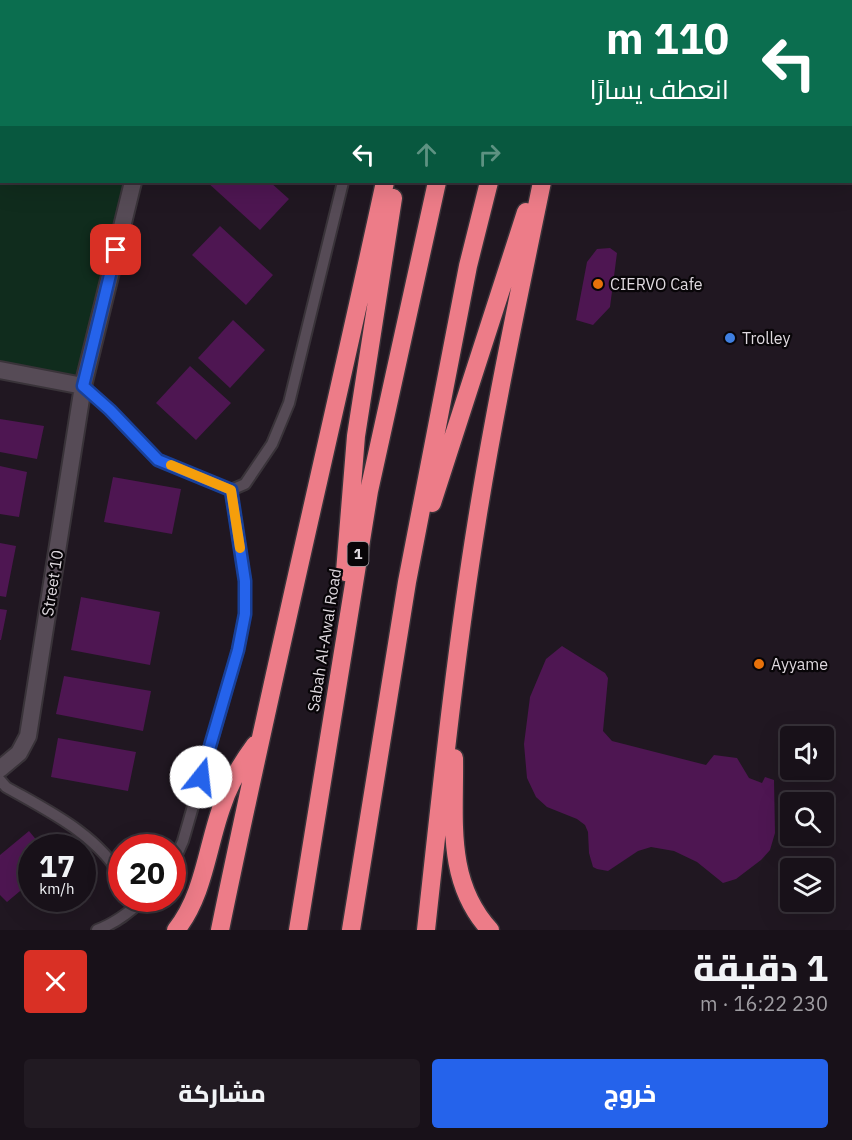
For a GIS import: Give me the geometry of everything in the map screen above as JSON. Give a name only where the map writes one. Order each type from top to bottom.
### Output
[{"type":"highway","points":[[220,930],[259,739],[385,183]]},
{"type":"highway","points":[[343,642],[346,542],[356,436],[395,183]]},
{"type":"highway","name":"Sabah Al-Awal Road","points":[[298,930],[343,642],[373,469],[437,183]]},
{"type":"highway","points":[[351,930],[407,582],[468,266],[489,183]]},
{"type":"highway","points":[[407,582],[535,183]]},
{"type":"highway","points":[[426,930],[454,674],[493,428],[542,183]]},
{"type":"highway","points":[[454,674],[457,862],[464,889],[490,930]]},
{"type":"highway","points":[[176,930],[194,902],[229,788],[259,739]]},
{"type":"street","name":"Street 10","points":[[0,769],[20,753],[28,736],[83,386],[133,183]]},
{"type":"street","points":[[0,370],[83,386]]},
{"type":"lane","points":[[83,386],[110,410],[158,460],[231,490],[245,484],[272,444],[289,402],[343,183]]},
{"type":"lane","points":[[185,834],[238,650],[245,614],[245,581],[231,490]]},
{"type":"lane","points":[[0,780],[6,787],[82,832],[108,857]]},
{"type":"lane","points":[[97,930],[109,926],[126,912]]},
{"type":"green space","points":[[0,183],[134,183],[88,381],[0,363]]},
{"type":"building","points":[[208,183],[271,183],[289,199],[260,230]]},
{"type":"building","points":[[220,226],[273,275],[246,305],[192,255]]},
{"type":"building","name":"CIERVO Cafe","points":[[610,248],[617,253],[610,307],[593,325],[576,320],[587,262],[597,249]]},
{"type":"building","points":[[233,320],[265,350],[230,388],[198,358]]},
{"type":"building","points":[[190,366],[231,403],[196,440],[156,403]]},
{"type":"building","points":[[0,419],[44,426],[37,459],[0,452]]},
{"type":"building","points":[[0,466],[27,472],[19,517],[0,514]]},
{"type":"building","points":[[113,477],[181,489],[172,534],[104,522]]},
{"type":"building","points":[[0,543],[16,546],[6,597],[0,596]]},
{"type":"building","points":[[81,597],[160,612],[150,665],[71,650]]},
{"type":"building","points":[[0,609],[7,610],[1,640],[0,640]]},
{"type":"building","points":[[562,646],[605,673],[608,678],[603,731],[612,741],[706,765],[714,755],[737,758],[749,778],[762,783],[765,777],[774,780],[775,833],[770,850],[761,860],[736,879],[723,883],[697,862],[674,851],[651,847],[638,851],[608,871],[593,867],[585,825],[577,819],[547,807],[536,797],[527,778],[524,744],[530,697],[546,659]]},
{"type":"building","points":[[64,676],[151,691],[143,731],[56,714]]},
{"type":"building","points":[[58,738],[136,752],[128,791],[51,777]]},
{"type":"building","points":[[18,840],[18,893],[7,902],[0,895],[0,855]]},
{"type":"slow traffic","points":[[171,465],[231,490],[240,548]]},
{"type":"place","name":"CIERVO Cafe","points":[[598,284]]},
{"type":"place","name":"Trolley","points":[[730,338]]},
{"type":"place","name":"Ayyame","points":[[759,664]]},
{"type":"route","points":[[116,250],[83,386],[110,410],[158,460],[231,490],[245,581],[245,614],[238,650],[201,777]]}]
